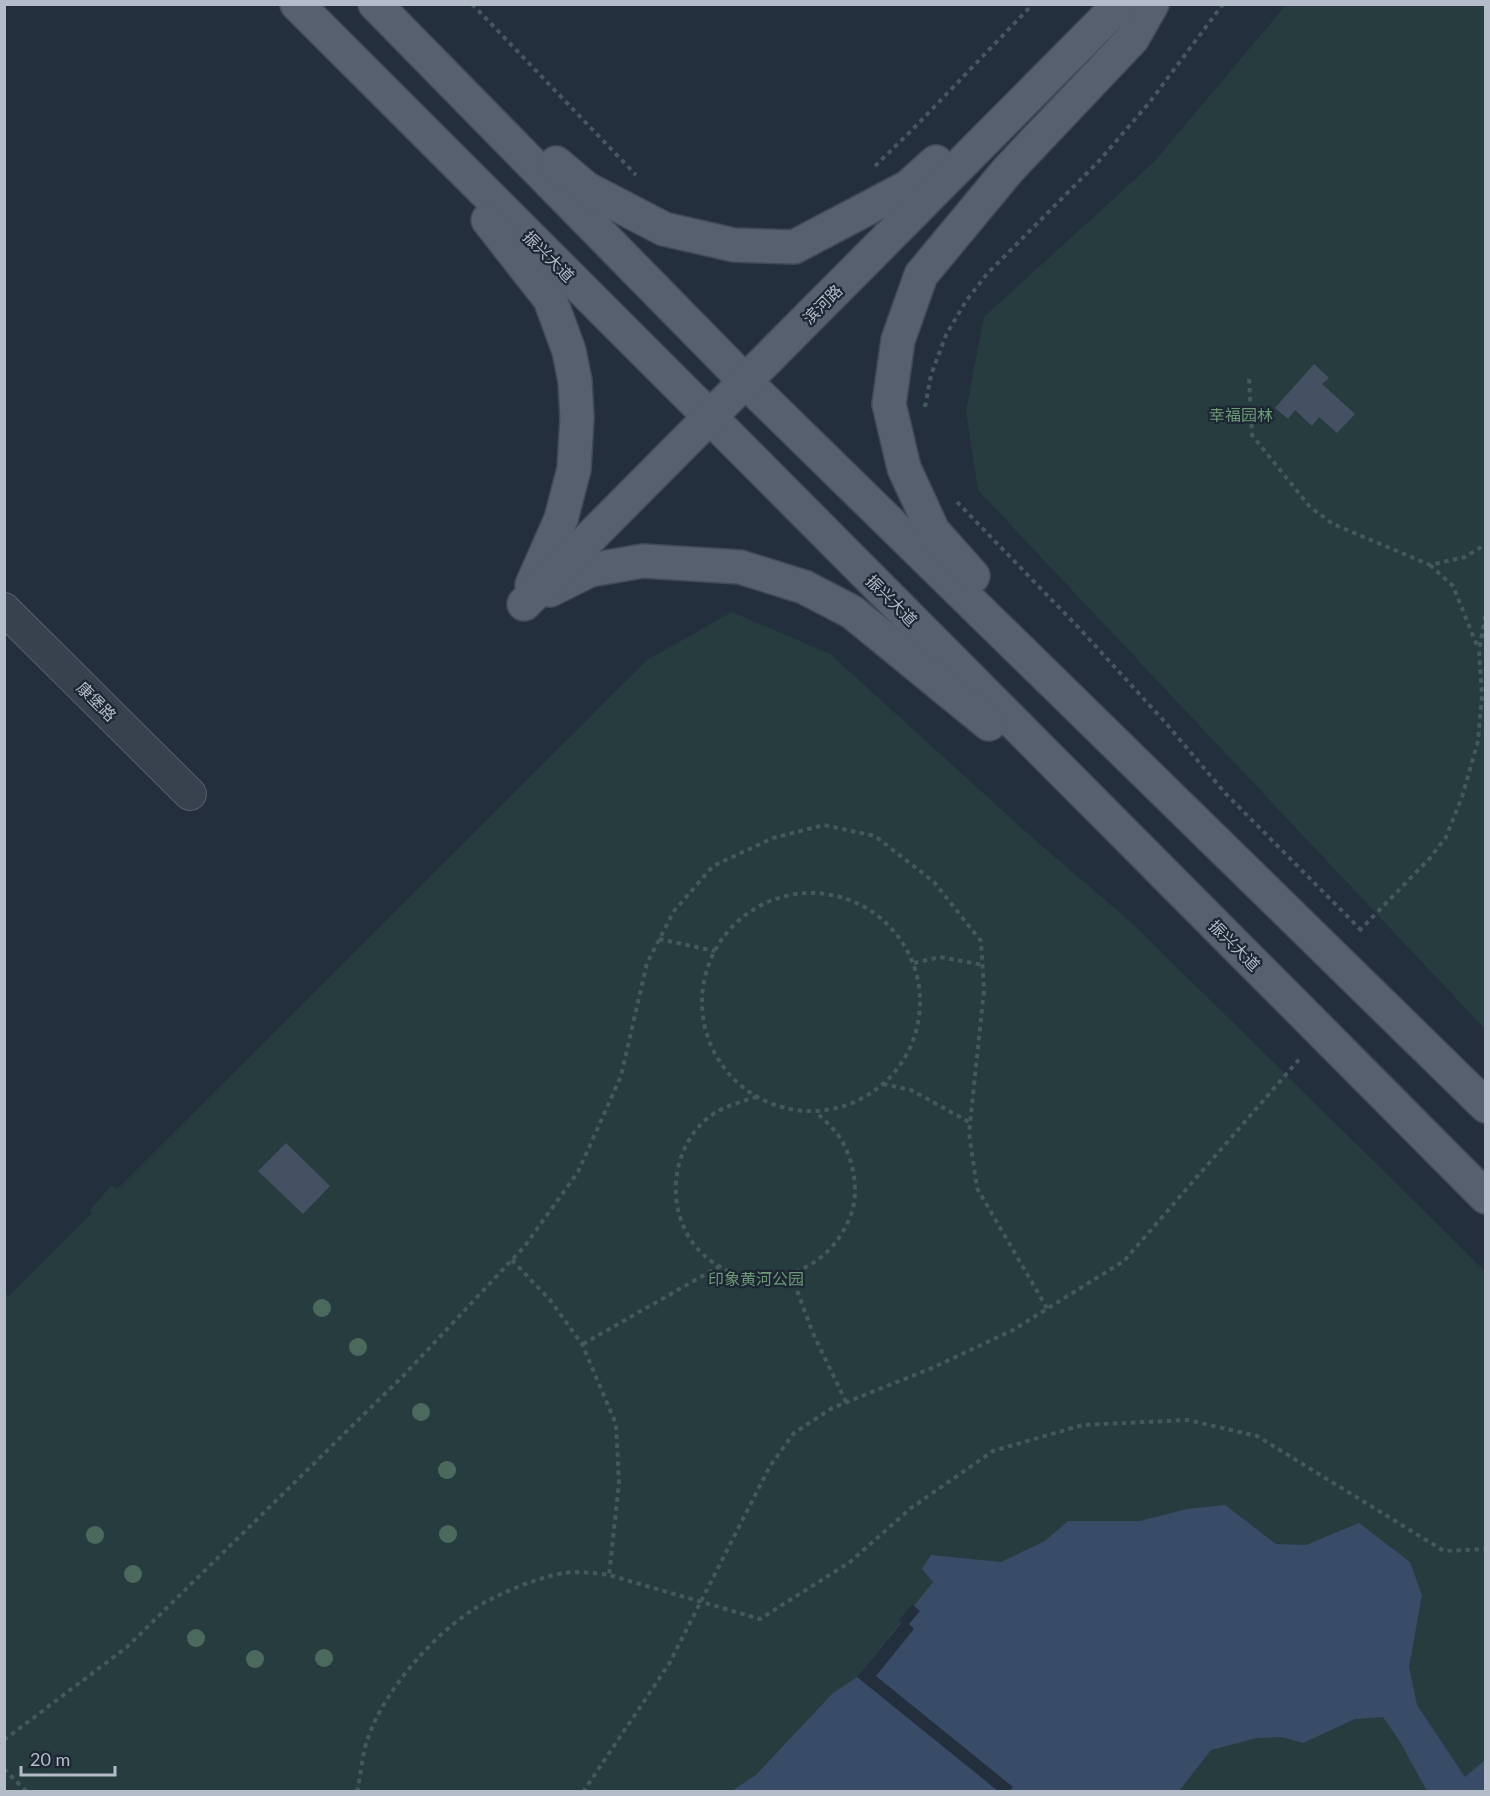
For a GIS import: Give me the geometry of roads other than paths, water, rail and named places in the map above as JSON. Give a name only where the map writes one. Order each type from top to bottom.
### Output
[{"type":"main road","name":"振兴大道","points":[[297,4],[1485,1197]]},
{"type":"main road","points":[[375,4],[745,381],[1485,1106]]},
{"type":"main road","points":[[435,66],[588,189],[664,229],[734,245],[794,247],[908,187],[1111,4]]},
{"type":"main road","name":"滨河路","points":[[524,604],[1120,4]]},
{"type":"main road","points":[[1138,765],[933,531],[904,468],[889,404],[898,340],[921,275],[1008,170],[1132,39],[1152,4]]},
{"type":"main road","points":[[396,104],[550,298],[569,351],[575,381],[577,418],[574,469],[561,519],[524,604]]},
{"type":"main road","points":[[524,604],[590,570],[643,561],[740,567],[804,587],[852,612],[1136,845]]},
{"type":"street","name":"康堡路","points":[[4,609],[190,794]]},
{"type":"water","points":[[1225,1505],[1276,1544],[1306,1545],[1359,1523],[1410,1562],[1422,1595],[1409,1667],[1417,1705],[1465,1777],[1486,1759],[1485,1791],[1427,1791],[1399,1740],[1383,1717],[1355,1719],[1303,1743],[1282,1737],[1257,1738],[1211,1750],[1179,1791],[730,1792],[756,1775],[833,1693],[857,1677],[933,1582],[922,1569],[931,1555],[1001,1562],[1045,1541],[1068,1521],[1140,1521],[1187,1509]]},
{"type":"park label","name":"幸福园林","points":[[1241,414]]},
{"type":"park label","name":"印象黄河公园","points":[[756,1278]]}]
